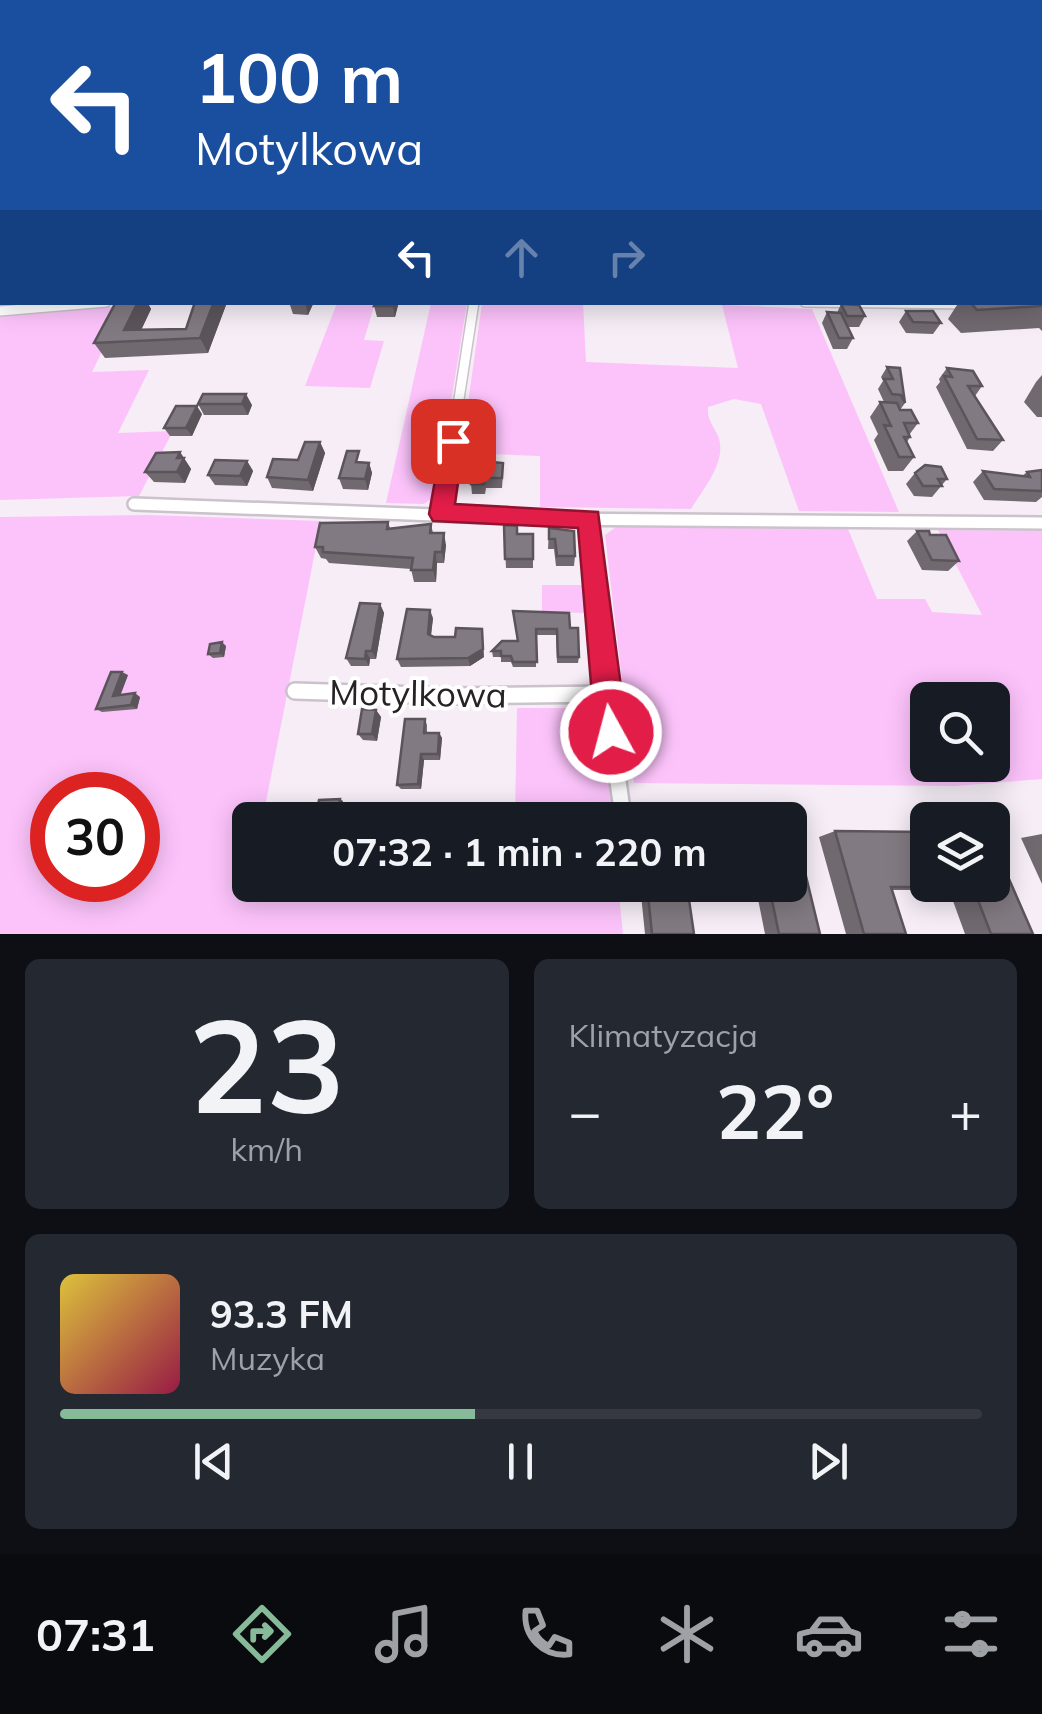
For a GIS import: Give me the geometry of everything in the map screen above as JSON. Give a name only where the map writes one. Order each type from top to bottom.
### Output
[{"type":"street","points":[[0,311],[71,305]]},
{"type":"street","points":[[441,514],[474,305]]},
{"type":"street","points":[[134,504],[589,519],[1042,523]]},
{"type":"street","points":[[589,519],[621,802]]},
{"type":"street","name":"Motylkowa","points":[[295,690],[452,696],[606,694]]},
{"type":"shaded area","points":[[336,305],[374,305],[364,340],[384,341],[370,388],[305,386]]},
{"type":"shaded area","points":[[431,305],[467,305],[436,496],[424,504],[386,503]]},
{"type":"shaded area","points":[[482,305],[583,305],[586,362],[738,368],[722,305],[812,309],[899,512],[799,511],[761,404],[734,399],[708,407],[720,455],[691,509],[540,507],[540,456],[461,453]]},
{"type":"shaded area","points":[[124,306],[92,372],[149,370],[118,433],[173,431],[139,496],[0,500],[0,315]]},
{"type":"shaded area","points":[[147,515],[321,521],[266,802],[232,802],[232,902],[620,902],[623,934],[0,934],[0,517]]},
{"type":"shaded area","points":[[616,527],[848,529],[877,599],[925,599],[932,612],[982,615],[938,530],[1042,531],[1042,779],[1010,782],[1010,682],[910,682],[910,782],[1005,782],[955,786],[634,783],[605,535]]},
{"type":"shaded area","points":[[542,585],[588,585],[590,613],[542,612]]},
{"type":"shaded area","points":[[517,708],[600,708],[611,802],[515,802]]},
{"type":"building","points":[[114,305],[136,305],[124,330],[186,329],[194,305],[213,305],[200,338],[94,343]]},
{"type":"building","points":[[842,305],[859,305],[865,316],[847,316]]},
{"type":"building","points":[[973,305],[1042,305],[1042,306],[977,310]]},
{"type":"building","points":[[906,311],[933,311],[941,323],[913,322]]},
{"type":"building","points":[[827,312],[841,313],[853,338],[839,338]]},
{"type":"building","points":[[887,367],[900,368],[905,403],[901,395],[892,394],[884,379],[893,379]]},
{"type":"building","points":[[947,368],[973,371],[982,386],[968,386],[1003,440],[977,439],[944,376],[952,377]]},
{"type":"building","points":[[203,394],[246,394],[242,404],[198,404]]},
{"type":"building","points":[[880,402],[897,403],[900,410],[911,410],[918,423],[904,423],[910,437],[904,437],[914,457],[899,457],[884,425],[891,426]]},
{"type":"building","points":[[176,406],[197,406],[186,428],[164,428]]},
{"type":"building","points":[[305,442],[320,442],[308,480],[267,477],[273,459],[298,460]]},
{"type":"building","points":[[347,451],[359,451],[356,462],[369,463],[365,479],[339,478]]},
{"type":"building","points":[[180,452],[177,458],[184,458],[177,472],[145,472],[156,453]]},
{"type":"building","points":[[215,460],[247,461],[240,476],[208,475]]},
{"type":"building","points":[[473,460],[503,463],[502,478],[485,478],[484,484],[471,484]]},
{"type":"building","points":[[925,465],[941,467],[947,479],[938,479],[942,486],[923,486],[915,473]]},
{"type":"building","points":[[1042,470],[1042,491],[994,489],[983,471],[1030,477],[1027,472]]},
{"type":"building","points":[[388,522],[387,529],[431,524],[430,533],[444,533],[442,552],[435,552],[433,570],[411,570],[413,558],[323,552],[323,547],[315,547],[320,523]]},
{"type":"building","points":[[504,525],[517,526],[517,534],[533,534],[533,559],[505,559]]},
{"type":"building","points":[[549,528],[574,531],[575,556],[557,556],[555,539],[549,539]]},
{"type":"building","points":[[917,531],[946,535],[959,561],[932,560]]},
{"type":"building","points":[[360,603],[380,604],[372,651],[366,651],[365,659],[346,658]]},
{"type":"building","points":[[407,609],[430,610],[428,634],[434,637],[455,637],[456,628],[482,629],[483,649],[468,658],[397,659]]},
{"type":"building","points":[[513,611],[569,613],[570,628],[578,628],[579,657],[558,657],[557,629],[536,629],[537,662],[513,662],[511,656],[492,651],[502,641],[518,641]]},
{"type":"building","points":[[222,642],[220,653],[208,654],[210,644]]},
{"type":"building","points":[[111,672],[122,672],[113,696],[135,693],[131,705],[96,709]]},
{"type":"building","points":[[362,709],[376,710],[372,734],[358,734]]},
{"type":"building","points":[[405,719],[425,719],[424,733],[439,733],[438,754],[421,754],[418,784],[397,785]]},
{"type":"building","points":[[835,831],[910,832],[910,887],[891,887],[906,934],[864,934]]},
{"type":"building","points":[[807,880],[820,934],[779,934],[772,902],[807,902]]},
{"type":"building","points":[[1010,881],[1033,934],[991,934],[979,902],[1010,902]]},
{"type":"building","points":[[649,902],[689,902],[694,934],[652,934]]},
{"type":"route","points":[[453,441],[441,514],[589,519],[611,732]]}]
